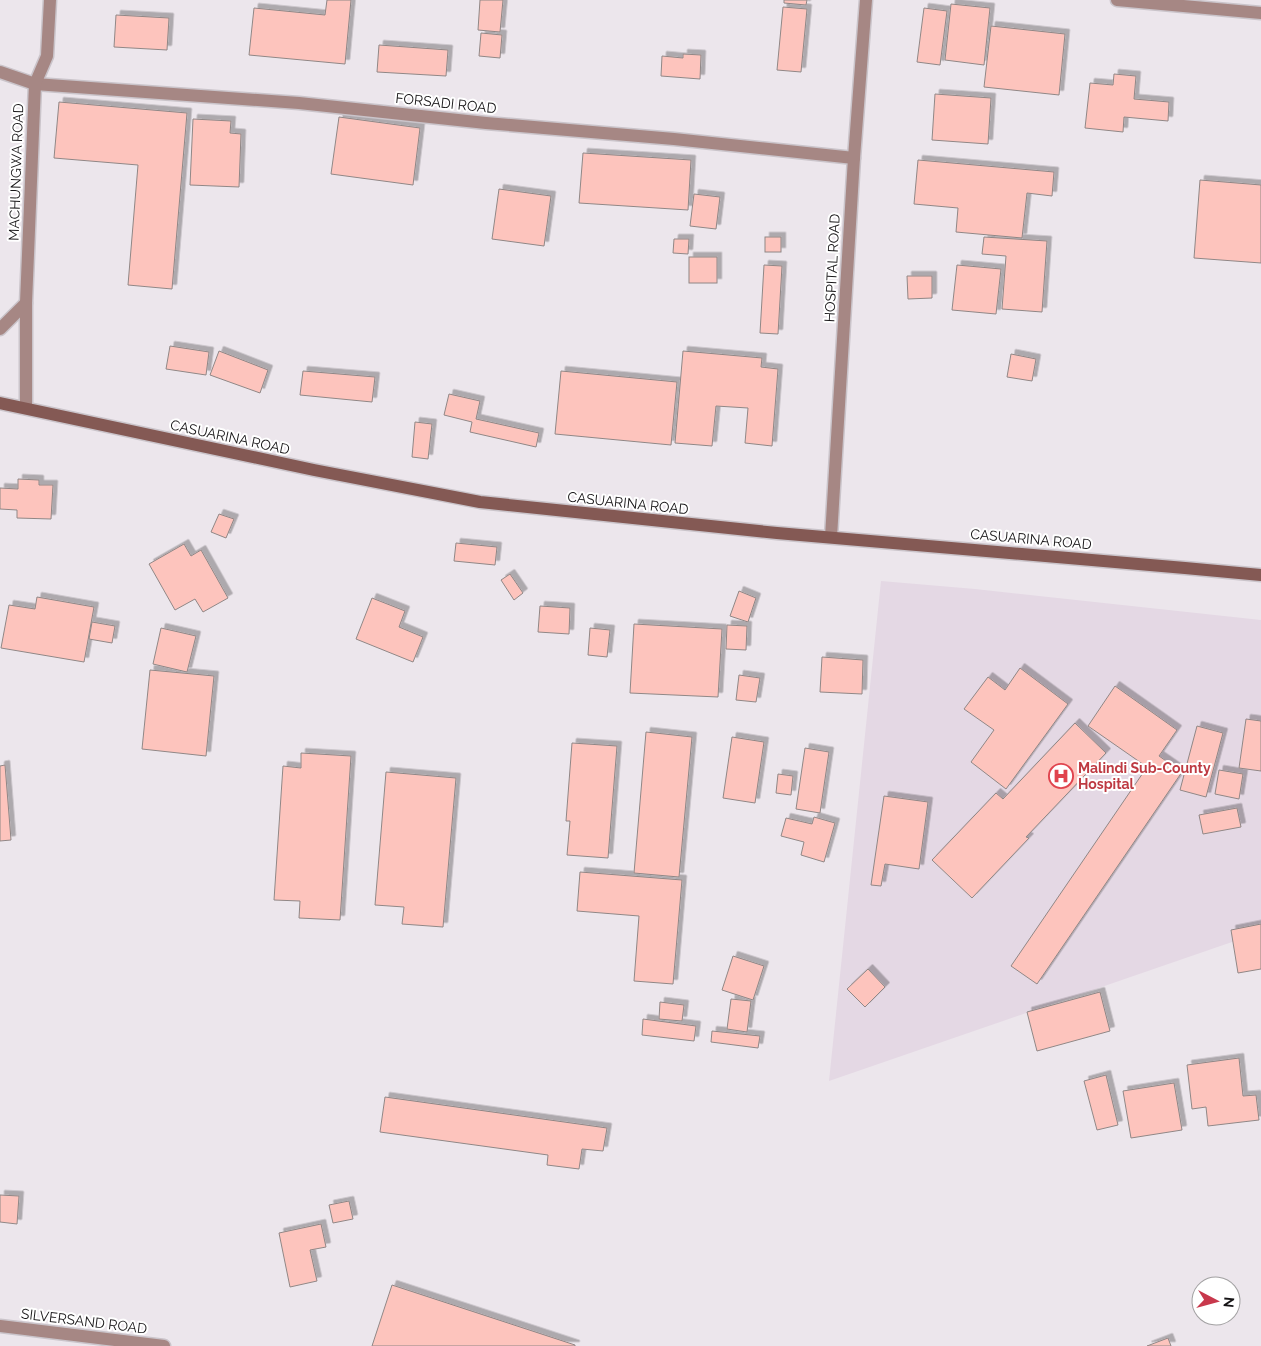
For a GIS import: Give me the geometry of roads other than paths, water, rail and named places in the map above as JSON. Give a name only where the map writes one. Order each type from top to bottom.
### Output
[{"type":"street","name":"MACHUNGWA ROAD","points":[[26,408],[26,303],[35,84],[48,56],[50,0]]},
{"type":"street","name":"HOSPITAL ROAD","points":[[830,538],[866,0]]},
{"type":"street","points":[[1117,0],[1261,13]]},
{"type":"street","name":"FORSADI ROAD","points":[[0,72],[35,84],[300,103],[486,123],[674,139],[854,158]]},
{"type":"street","points":[[0,329],[26,303]]},
{"type":"street","name":"CASUARINA ROAD","points":[[0,403],[314,470],[480,502],[830,538],[1261,575]]},
{"type":"street","name":"SILVERSAND ROAD","points":[[0,1326],[164,1346]]},
{"type":"place","name":"Malindi Sub-County Hospital","points":[[1061,776]]}]
